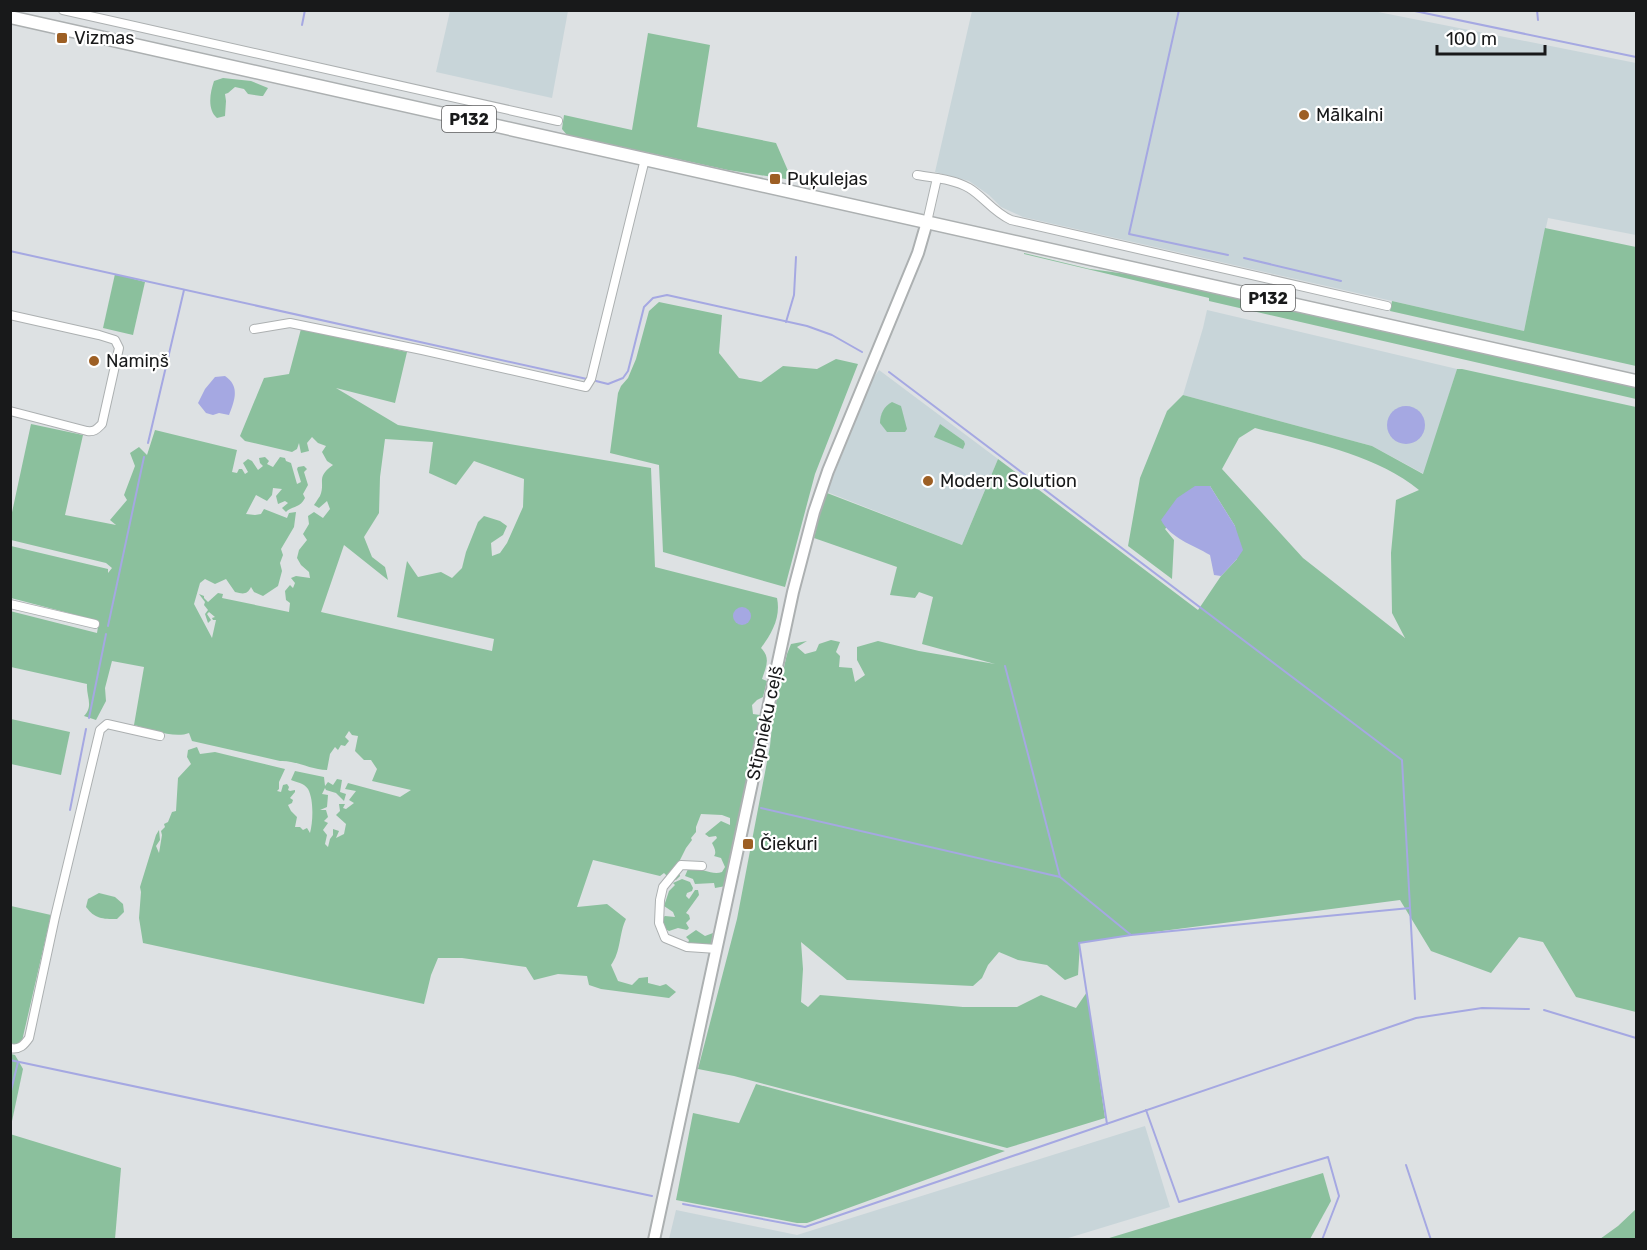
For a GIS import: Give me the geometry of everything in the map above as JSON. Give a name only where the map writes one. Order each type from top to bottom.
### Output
[{"type":"main road","name":"P132","points":[[10,17],[1636,381]]},
{"type":"main road","name":"Stīpnieku ceļš","points":[[654,1239],[793,592],[814,512],[839,441],[918,252],[927,222]]},
{"type":"street","points":[[63,10],[558,121]]},
{"type":"street","points":[[254,329],[290,323],[586,387],[591,379],[645,159]]},
{"type":"street","points":[[917,175],[956,182],[968,187],[997,213],[1011,220],[1387,306]]},
{"type":"street","points":[[927,222],[937,178]]},
{"type":"street","points":[[10,315],[99,335],[115,340],[119,348],[102,424],[97,430],[87,431],[10,411]]},
{"type":"street","points":[[10,604],[94,624]]},
{"type":"street","points":[[10,1048],[16,1049],[24,1046],[29,1038],[50,938],[100,730],[106,724],[160,736]]},
{"type":"street","points":[[702,866],[681,866],[663,887],[659,923],[665,938],[687,947],[717,949]]},
{"type":"shaded area","points":[[450,11],[568,11],[552,98],[436,72]]},
{"type":"shaded area","points":[[972,11],[1373,11],[1636,63],[1636,235],[1548,218],[1524,331],[1023,217],[1001,207],[969,181],[935,172]]},
{"type":"shaded area","points":[[1207,310],[1457,369],[1424,474],[1372,446],[1183,395]]},
{"type":"shaded area","points":[[879,370],[998,459],[962,545],[827,492],[872,380]]},
{"type":"shaded area","points":[[1145,1126],[1170,1207],[1065,1239],[669,1239],[676,1210],[797,1235]]},
{"type":"green space","points":[[648,33],[710,45],[697,127],[776,143],[792,180],[728,170],[567,135],[562,129],[564,115],[632,130]]},
{"type":"green space","points":[[223,78],[251,81],[268,88],[261,96],[248,94],[244,89],[235,87],[225,94],[225,116],[217,118],[212,110],[211,96],[214,81]]},
{"type":"green space","points":[[1545,228],[1636,247],[1636,366],[1390,311],[1392,301],[1524,331]]},
{"type":"green space","points":[[1024,253],[1636,387],[1636,399],[1209,301],[1209,298]]},
{"type":"green space","points":[[115,274],[145,282],[133,335],[103,328]]},
{"type":"green space","points":[[659,302],[722,315],[719,353],[739,378],[761,382],[783,366],[817,369],[836,359],[858,364],[815,474],[785,587],[663,552],[659,465],[610,453],[618,393],[628,378],[636,359],[649,311]]},
{"type":"green space","points":[[301,329],[407,352],[395,403],[336,388],[398,425],[651,468],[655,567],[777,598],[778,612],[775,624],[761,648],[767,659],[762,679],[767,681],[763,697],[752,705],[753,714],[760,715],[761,721],[731,852],[729,865],[732,869],[726,886],[715,888],[714,883],[695,884],[693,879],[685,876],[688,869],[718,873],[722,872],[725,867],[721,858],[714,856],[712,843],[717,838],[716,836],[709,837],[705,834],[721,821],[730,825],[730,818],[722,815],[701,814],[696,832],[677,866],[680,876],[676,880],[664,873],[660,876],[593,860],[577,907],[607,904],[626,919],[617,954],[611,965],[618,981],[632,985],[639,978],[648,977],[648,983],[660,986],[666,984],[676,992],[669,998],[601,989],[589,985],[587,976],[558,974],[534,980],[526,967],[462,958],[438,958],[424,1004],[143,943],[139,918],[140,887],[156,835],[159,830],[160,840],[156,846],[159,853],[161,831],[172,812],[176,811],[178,778],[191,764],[187,757],[188,750],[197,747],[200,754],[215,752],[285,769],[277,791],[281,792],[283,785],[287,784],[288,790],[295,790],[290,798],[293,800],[292,803],[288,805],[297,817],[295,827],[303,830],[307,828],[310,833],[312,805],[310,794],[302,784],[291,780],[295,771],[324,777],[325,786],[328,782],[333,785],[337,779],[342,780],[340,792],[346,794],[344,801],[336,793],[325,788],[322,794],[328,795],[327,807],[320,810],[326,810],[328,817],[324,821],[328,823],[323,830],[327,835],[325,844],[328,847],[333,829],[339,831],[336,838],[344,834],[346,824],[336,815],[340,811],[339,804],[345,804],[343,808],[346,809],[354,803],[349,800],[356,791],[345,789],[348,783],[400,797],[411,790],[372,781],[377,769],[371,760],[364,760],[355,751],[358,736],[352,735],[349,731],[345,737],[349,741],[345,746],[341,745],[338,750],[335,747],[330,754],[327,770],[192,741],[189,733],[169,734],[134,725],[144,667],[112,661],[105,688],[106,701],[96,720],[84,716],[89,708],[87,684],[11,667],[10,611],[97,633],[99,621],[11,598],[11,546],[108,569],[108,573],[112,568],[106,563],[11,540],[11,517],[31,424],[83,435],[65,515],[116,525],[110,520],[127,500],[124,495],[135,466],[130,453],[139,447],[147,455],[155,430],[237,450],[232,472],[237,473],[239,469],[242,469],[245,474],[248,472],[243,463],[248,459],[258,470],[263,466],[259,458],[265,457],[269,461],[267,464],[273,467],[280,457],[291,463],[297,484],[301,482],[298,467],[304,466],[307,469],[304,472],[308,485],[303,494],[305,498],[300,504],[286,512],[282,508],[288,503],[285,501],[278,504],[276,496],[282,489],[273,488],[272,495],[267,501],[256,495],[246,514],[261,514],[264,509],[287,518],[289,513],[296,512],[294,527],[281,549],[282,571],[278,586],[263,596],[254,592],[251,587],[245,593],[235,592],[226,579],[215,584],[205,579],[200,583],[194,604],[212,638],[216,620],[213,620],[212,618],[215,617],[209,612],[207,614],[211,620],[208,623],[205,614],[208,610],[199,594],[204,596],[208,602],[218,593],[223,594],[222,598],[289,612],[290,603],[286,600],[285,591],[290,585],[293,588],[295,583],[291,578],[296,576],[310,578],[309,572],[297,558],[299,550],[307,540],[303,534],[309,524],[308,516],[314,512],[323,518],[330,509],[327,501],[319,508],[314,505],[322,491],[324,473],[333,465],[327,461],[322,452],[326,446],[318,443],[312,437],[307,443],[309,451],[301,453],[299,443],[297,449],[292,452],[245,441],[240,436],[264,378],[289,374]],"holes":[[[385,439],[433,442],[429,473],[456,485],[474,461],[524,479],[523,507],[507,543],[500,553],[492,556],[491,543],[503,535],[507,526],[484,516],[478,522],[462,568],[452,578],[441,572],[418,577],[407,561],[397,617],[494,639],[492,651],[321,612],[344,545],[388,580],[385,567],[372,557],[364,537],[379,513],[380,477]]]},
{"type":"green space","points":[[1457,369],[1636,407],[1636,1012],[1576,997],[1543,942],[1519,937],[1491,973],[1431,951],[1400,900],[1080,943],[1078,975],[1065,980],[1047,965],[1018,960],[999,952],[988,965],[982,978],[973,986],[847,980],[801,942],[803,969],[801,1002],[808,1007],[820,995],[963,1007],[1017,1007],[1041,995],[1076,1008],[1087,992],[1105,1118],[1007,1148],[734,1076],[698,1069],[737,919],[770,746],[773,716],[791,644],[807,641],[797,647],[805,654],[816,651],[819,644],[831,640],[840,642],[836,652],[840,656],[839,667],[852,668],[855,682],[865,675],[857,660],[857,647],[878,641],[919,651],[995,664],[922,644],[933,597],[919,592],[915,598],[890,595],[897,567],[814,538],[827,493],[962,545],[998,459],[1198,610],[1221,576],[1237,559],[1235,526],[1210,486],[1165,529],[1174,540],[1172,579],[1128,546],[1140,478],[1167,411],[1183,395],[1372,446],[1423,474]],"holes":[[[1255,428],[1319,444],[1362,458],[1402,478],[1419,490],[1396,500],[1391,553],[1392,613],[1405,638],[1303,558],[1222,469],[1239,438]]]},
{"type":"green space","points":[[892,402],[901,406],[907,429],[905,432],[887,432],[880,423],[883,411]]},
{"type":"green space","points":[[940,424],[964,441],[963,449],[934,437]]},
{"type":"green space","points":[[11,719],[70,732],[61,775],[11,764]]},
{"type":"green space","points":[[682,879],[690,882],[693,888],[687,893],[686,896],[689,899],[695,890],[698,890],[699,895],[686,913],[690,919],[686,923],[689,928],[669,931],[664,928],[661,919],[665,916],[675,917],[673,912],[664,906],[669,891],[675,885],[673,883]]},
{"type":"green space","points":[[99,893],[115,897],[123,904],[124,912],[117,919],[99,918],[86,907],[88,899]]},
{"type":"green space","points":[[11,906],[51,915],[22,1041],[15,1045],[11,1044]]},
{"type":"green space","points":[[696,930],[705,936],[713,933],[711,945],[688,943],[689,940],[686,937]]},
{"type":"green space","points":[[11,1054],[15,1055],[23,1069],[11,1126]]},
{"type":"green space","points":[[756,1084],[1005,1151],[807,1223],[676,1200],[693,1113],[739,1123]]},
{"type":"green space","points":[[10,1134],[121,1168],[115,1239],[11,1239]]},
{"type":"green space","points":[[1323,1173],[1331,1201],[1310,1239],[1106,1239]]},
{"type":"green space","points":[[1636,1209],[1636,1239],[1600,1239],[1618,1226]]},
{"type":"water","points":[[225,376],[233,384],[235,394],[229,415],[206,413],[198,403],[205,389],[215,377]]},
{"type":"water","points":[[1406,406],[1420,411],[1425,425],[1420,439],[1406,444],[1392,439],[1387,425],[1392,411]]},
{"type":"water","points":[[1195,486],[1210,486],[1235,526],[1243,550],[1221,576],[1214,575],[1210,555],[1170,532],[1161,520],[1177,498]]},
{"type":"water","points":[[738,607],[746,607],[751,612],[749,623],[738,625],[733,620],[733,612]]},
{"type":"waterway","points":[[302,25],[305,10]]},
{"type":"waterway","points":[[1179,10],[1129,234],[1228,255]]},
{"type":"waterway","points":[[1410,10],[1636,57]]},
{"type":"waterway","points":[[1537,10],[1538,20]]},
{"type":"waterway","points":[[10,251],[587,379]]},
{"type":"waterway","points":[[786,322],[794,295],[796,257]]},
{"type":"waterway","points":[[1244,258],[1341,281]]},
{"type":"waterway","points":[[148,443],[184,290]]},
{"type":"waterway","points":[[596,381],[608,384],[623,378],[628,371],[644,307],[653,298],[667,295],[807,326],[832,335],[862,352]]},
{"type":"waterway","points":[[889,372],[1402,760],[1415,999]]},
{"type":"waterway","points":[[108,626],[144,457]]},
{"type":"waterway","points":[[89,718],[106,634]]},
{"type":"waterway","points":[[1005,666],[1060,877]]},
{"type":"waterway","points":[[70,810],[86,729]]},
{"type":"waterway","points":[[761,808],[1060,877],[1131,935]]},
{"type":"waterway","points":[[1107,1124],[1079,943],[1131,935],[1410,908]]},
{"type":"waterway","points":[[683,1204],[805,1227],[1416,1018],[1482,1008],[1529,1009]]},
{"type":"waterway","points":[[1544,1010],[1636,1038]]},
{"type":"waterway","points":[[10,1060],[652,1196]]},
{"type":"waterway","points":[[10,1095],[18,1062]]},
{"type":"waterway","points":[[1146,1110],[1179,1202],[1328,1157],[1339,1196],[1322,1240]]},
{"type":"waterway","points":[[1406,1165],[1431,1240]]},
{"type":"place","name":"Vizmas","points":[[62,38]]},
{"type":"place","name":"Mālkalni","points":[[1304,115]]},
{"type":"place","name":"Puķulejas","points":[[775,179]]},
{"type":"place","name":"Namiņš","points":[[94,361]]},
{"type":"place","name":"Modern Solution","points":[[928,481]]},
{"type":"place","name":"Čiekuri","points":[[748,844]]}]
